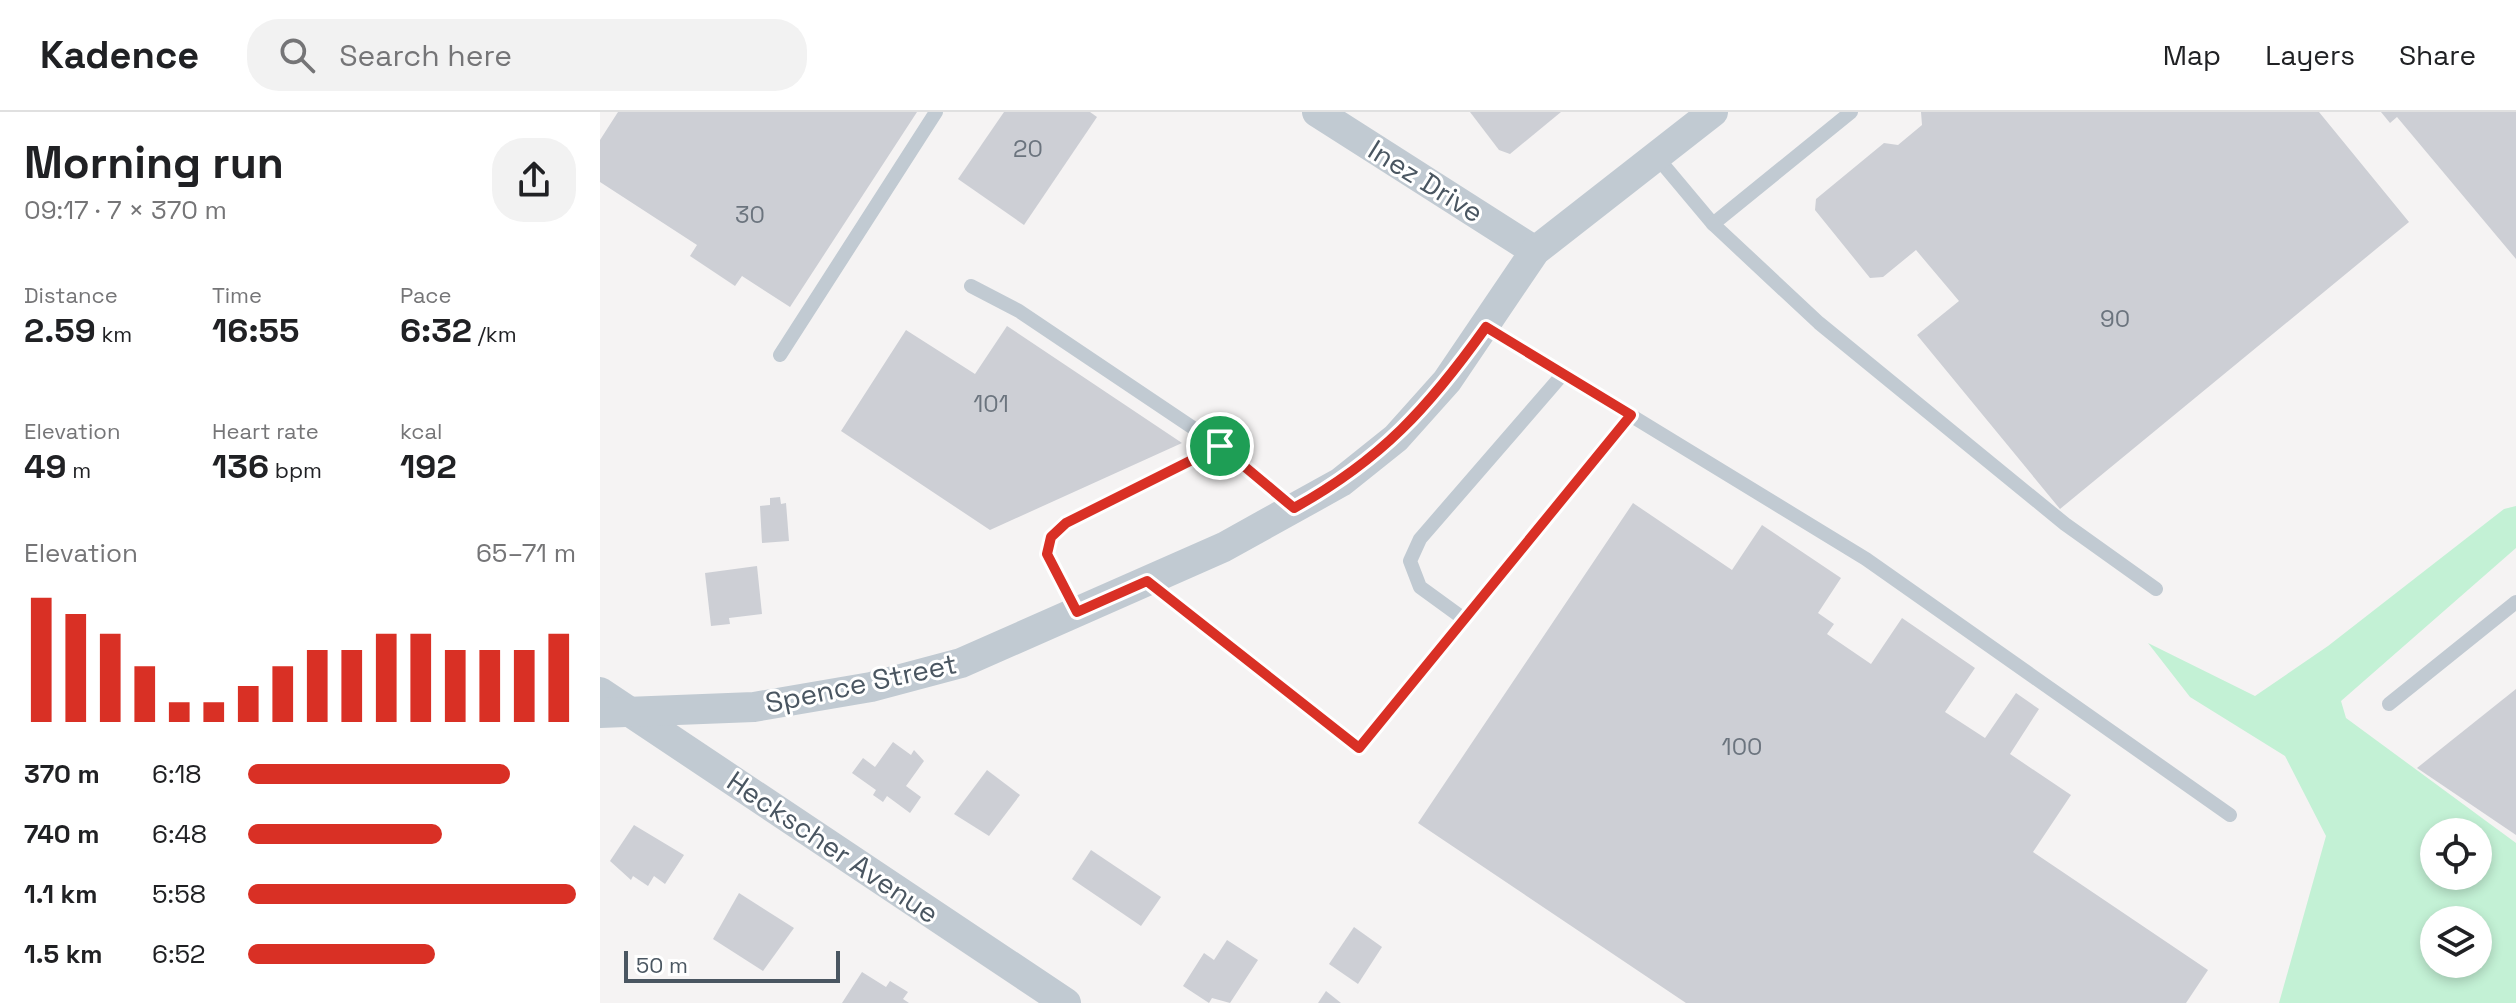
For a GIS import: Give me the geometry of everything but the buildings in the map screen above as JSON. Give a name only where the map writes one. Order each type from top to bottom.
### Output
[{"type":"street","name":"Inez Drive","points":[[1317,112],[1535,251]]},
{"type":"street","name":"Spence Street","points":[[613,712],[754,707],[871,687],[961,663],[1224,547],[1341,482],[1396,438],[1447,381],[1535,251],[1713,112]]},
{"type":"street","name":"Heckscher Avenue","points":[[600,692],[613,712],[1066,1003]]},
{"type":"lane","points":[[780,355],[936,112]]},
{"type":"lane","points":[[1713,224],[1851,112]]},
{"type":"lane","points":[[1656,156],[1713,224],[1819,323],[2065,524],[2156,589]]},
{"type":"lane","points":[[971,286],[1019,311],[1220,446],[1294,508]]},
{"type":"lane","points":[[1486,327],[1866,559],[2230,815]]},
{"type":"lane","points":[[1464,619],[1420,587],[1410,561],[1420,539],[1563,374]]},
{"type":"lane","points":[[1147,581],[1359,748],[1631,415]]},
{"type":"lane","points":[[1077,612],[1047,554],[1051,537],[1066,523],[1220,446]]},
{"type":"lane","points":[[2389,704],[2516,602]]},
{"type":"green space","points":[[2516,506],[2516,548],[2341,701],[2346,718],[2482,818],[2420,818],[2420,890],[2492,890],[2492,825],[2516,843],[2516,1003],[2279,1003],[2326,836],[2285,756],[2190,697],[2148,643],[2255,696],[2328,646],[2504,509]]},
{"type":"route","points":[[1486,327],[1631,415],[1359,748],[1147,581],[1077,612],[1047,554],[1051,537],[1066,523],[1220,446],[1294,508],[1341,482],[1396,438],[1447,381],[1486,327]]}]
